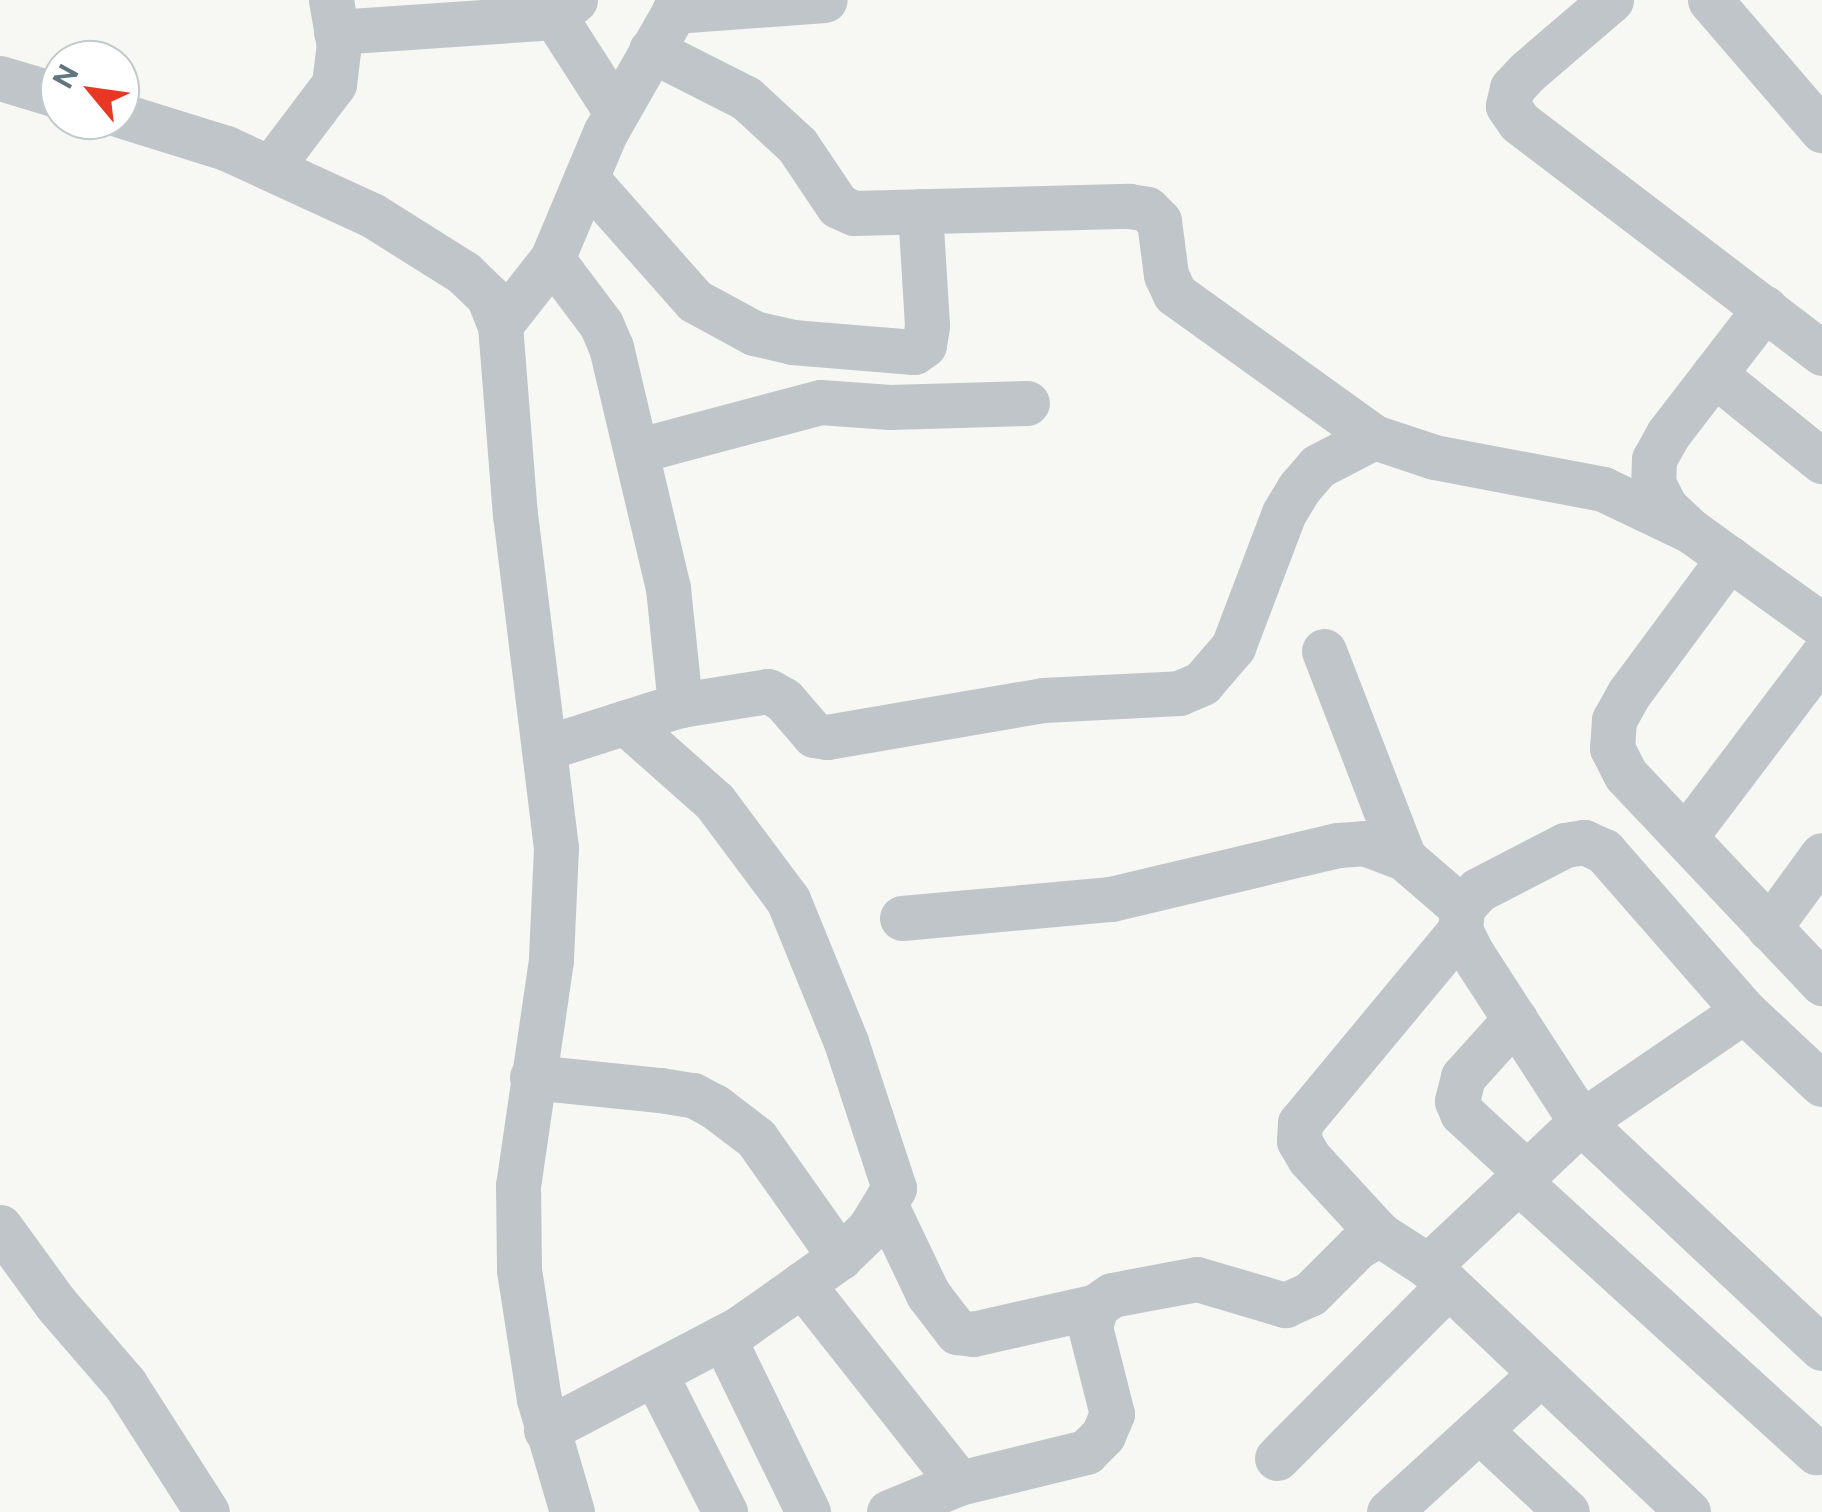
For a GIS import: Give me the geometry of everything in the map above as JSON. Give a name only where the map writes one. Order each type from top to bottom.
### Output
[{"type":"street","points":[[500,325],[552,259],[616,112],[677,6],[825,0]]},
{"type":"street","points":[[1610,0],[1520,80],[1508,106],[1518,122],[1822,353]]},
{"type":"street","points":[[1710,0],[1822,130]]},
{"type":"street","points":[[272,166],[334,84],[333,16],[558,6],[616,112]]},
{"type":"street","points":[[651,50],[716,81],[772,120],[797,145],[838,206],[854,213],[1129,206],[1147,210],[1160,221],[1166,274],[1175,294],[1374,437],[1434,456],[1603,489],[1692,530]]},
{"type":"street","points":[[0,78],[40,90]]},
{"type":"street","points":[[140,122],[272,166],[426,246],[488,296],[500,325],[514,514],[545,748],[557,904],[518,1186],[519,1270],[546,1430],[572,1512]]},
{"type":"street","points":[[586,178],[695,300],[754,333],[792,342],[914,352],[924,345],[927,326],[920,211]]},
{"type":"street","points":[[552,259],[600,324],[611,347],[668,588],[680,706]]},
{"type":"street","points":[[1764,308],[1654,460],[1653,482],[1664,507],[1822,625]]},
{"type":"street","points":[[1714,374],[1822,461]]},
{"type":"street","points":[[636,452],[820,402],[890,407],[1027,403]]},
{"type":"street","points":[[545,748],[680,706],[768,691],[784,700],[814,735],[827,737],[1043,700],[1179,692],[1202,683],[1233,647],[1284,513],[1299,488],[1318,466],[1374,437]]},
{"type":"street","points":[[1730,558],[1629,693],[1614,720],[1612,748],[1626,775],[1822,983]]},
{"type":"street","points":[[1324,652],[1404,858],[1461,919],[1515,1019],[1581,1122],[1822,1348]]},
{"type":"street","points":[[1685,838],[1822,656]]},
{"type":"street","points":[[546,1430],[723,1337],[802,1284],[840,1257],[886,1206],[894,1188],[826,990],[788,900],[715,802],[624,722]]},
{"type":"street","points":[[1688,1512],[1438,1276],[1379,1234],[1308,1158],[1299,1140],[1300,1122],[1461,919],[1478,890],[1565,845],[1584,842],[1604,850],[1621,866],[1744,1011],[1822,1084]]},
{"type":"street","points":[[902,918],[1111,900],[1338,845],[1364,843],[1404,858]]},
{"type":"street","points":[[1770,928],[1822,855]]},
{"type":"street","points":[[1277,1458],[1523,1177],[1581,1122],[1744,1011]]},
{"type":"street","points":[[1515,1019],[1463,1077],[1457,1088],[1462,1113],[1523,1177],[1816,1452]]},
{"type":"street","points":[[532,1077],[693,1095],[714,1106],[756,1138],[840,1257]]},
{"type":"street","points":[[886,1206],[928,1294],[957,1332],[974,1334],[1096,1306],[1112,1295],[1197,1279],[1286,1305],[1310,1294],[1357,1247],[1379,1234]]},
{"type":"street","points":[[0,1228],[56,1304],[126,1384],[207,1512]]},
{"type":"street","points":[[802,1284],[959,1483]]},
{"type":"street","points":[[889,1512],[959,1483],[1086,1452],[1103,1435],[1112,1414],[1090,1327],[1096,1306]]},
{"type":"street","points":[[723,1337],[808,1512]]},
{"type":"street","points":[[1389,1512],[1541,1372]]},
{"type":"street","points":[[655,1374],[725,1512]]},
{"type":"street","points":[[1479,1430],[1567,1512]]}]
